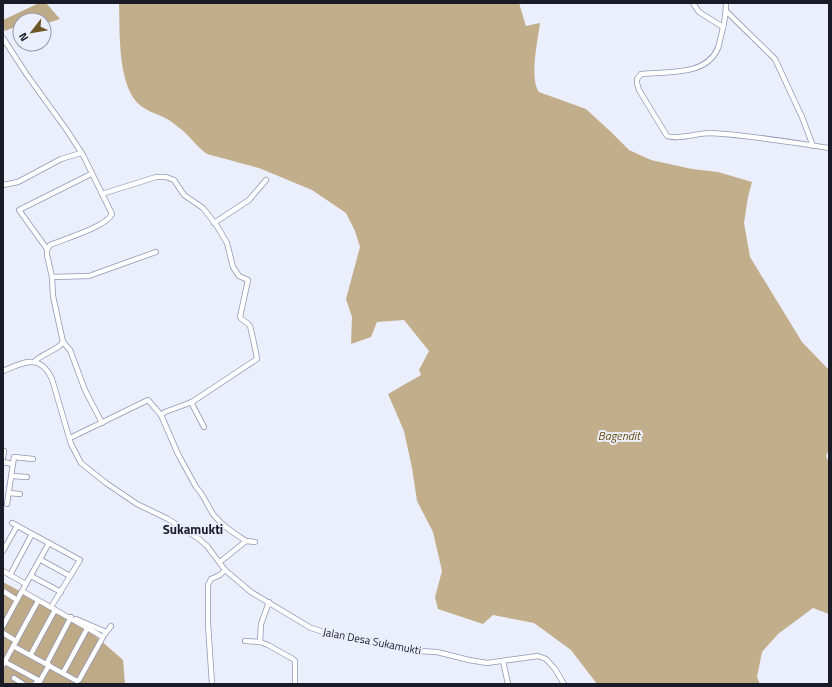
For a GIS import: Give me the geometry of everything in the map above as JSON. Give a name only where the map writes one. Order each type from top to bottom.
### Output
[{"type":"street","points":[[693,3],[699,12],[723,27]]},
{"type":"street","points":[[726,3],[726,11],[718,48],[708,62],[700,67],[674,72],[641,74],[636,79],[640,90],[667,136],[673,137],[708,133],[743,136],[829,148]]},
{"type":"street","points":[[726,11],[775,58],[802,117],[813,146]]},
{"type":"street","points":[[3,38],[81,153],[112,214],[98,226],[50,245],[47,249]]},
{"type":"street","points":[[3,185],[18,182],[60,159],[81,153]]},
{"type":"street","points":[[91,174],[19,210],[47,249],[52,277],[53,296],[63,342],[70,350],[84,390],[102,423]]},
{"type":"street","points":[[102,194],[156,177],[166,177],[174,180],[184,195],[203,208],[227,243],[233,267],[239,276],[248,280],[240,317],[250,327],[254,350],[258,357],[255,361],[191,402],[161,415]]},
{"type":"street","points":[[214,223],[249,200],[266,180]]},
{"type":"street","points":[[52,277],[89,276],[156,252]]},
{"type":"street","points":[[3,371],[23,363],[34,362],[46,353],[61,345],[63,342]]},
{"type":"street","name":"Jalan Desa Sukamukti","points":[[34,362],[42,364],[47,369],[52,379],[75,454],[81,463],[90,472],[137,504],[168,519],[199,539],[207,546],[225,570],[252,592],[312,628],[327,634],[419,651],[437,652],[487,663],[538,656],[546,659],[555,669],[564,684]]},
{"type":"street","points":[[70,438],[148,400],[161,415],[178,454],[196,487],[200,491],[214,515],[226,528],[246,541],[255,542]]},
{"type":"street","points":[[191,402],[204,427]]},
{"type":"street","points":[[3,458],[4,451]]},
{"type":"street","points":[[7,504],[14,457],[33,459]]},
{"type":"street","points":[[3,462],[13,464]]},
{"type":"street","points":[[11,476],[27,477]]},
{"type":"street","points":[[9,493],[20,494]]},
{"type":"street","points":[[12,523],[80,560],[61,592],[31,654]]},
{"type":"street","points":[[3,551],[17,526]]},
{"type":"street","points":[[10,575],[32,534]]},
{"type":"street","points":[[220,562],[246,541]]},
{"type":"street","points":[[3,626],[41,560],[49,543]]},
{"type":"street","points":[[41,560],[70,576]]},
{"type":"street","points":[[212,684],[208,624],[208,585],[211,579],[220,575],[225,570]]},
{"type":"street","points":[[3,571],[26,584]]},
{"type":"street","points":[[31,576],[61,592]]},
{"type":"street","points":[[3,591],[17,600]]},
{"type":"street","points":[[22,591],[71,618],[106,632]]},
{"type":"street","points":[[38,601],[4,664],[38,682],[71,618]]},
{"type":"street","points":[[260,642],[261,624],[269,602]]},
{"type":"street","points":[[88,626],[103,637]]},
{"type":"street","points":[[63,673],[88,626]]},
{"type":"street","points":[[13,646],[31,654],[77,681],[111,626]]},
{"type":"street","points":[[3,634],[16,641]]},
{"type":"street","points":[[245,641],[260,642],[294,659],[295,684]]},
{"type":"street","points":[[503,661],[508,684]]},
{"type":"street","points":[[14,678],[23,684]]},
{"type":"shaded area","points":[[39,3],[46,3],[60,19],[52,22],[52,12],[20,12]]},
{"type":"shaded area","points":[[12,16],[12,28],[5,31],[3,28],[3,20]]},
{"type":"shaded area","points":[[3,582],[38,601],[48,604],[75,618],[123,660],[125,684],[3,684]]},
{"type":"water","name":"Bagendit","points":[[119,3],[519,3],[526,26],[540,23],[534,68],[536,86],[539,92],[586,109],[629,150],[651,160],[692,169],[718,172],[752,182],[744,223],[750,257],[802,342],[829,370],[829,449],[826,456],[829,463],[829,614],[813,608],[778,634],[762,652],[757,677],[760,684],[597,684],[571,650],[534,623],[493,615],[483,624],[438,609],[435,597],[442,571],[433,532],[417,501],[404,431],[388,394],[421,375],[419,370],[429,351],[404,320],[377,322],[371,337],[351,344],[352,317],[346,299],[360,247],[355,231],[346,213],[312,190],[259,168],[207,154],[199,148],[186,133],[170,121],[141,106],[133,98],[124,73],[121,58]]},
{"type":"district","name":"Sukamukti","points":[[193,529]]}]
